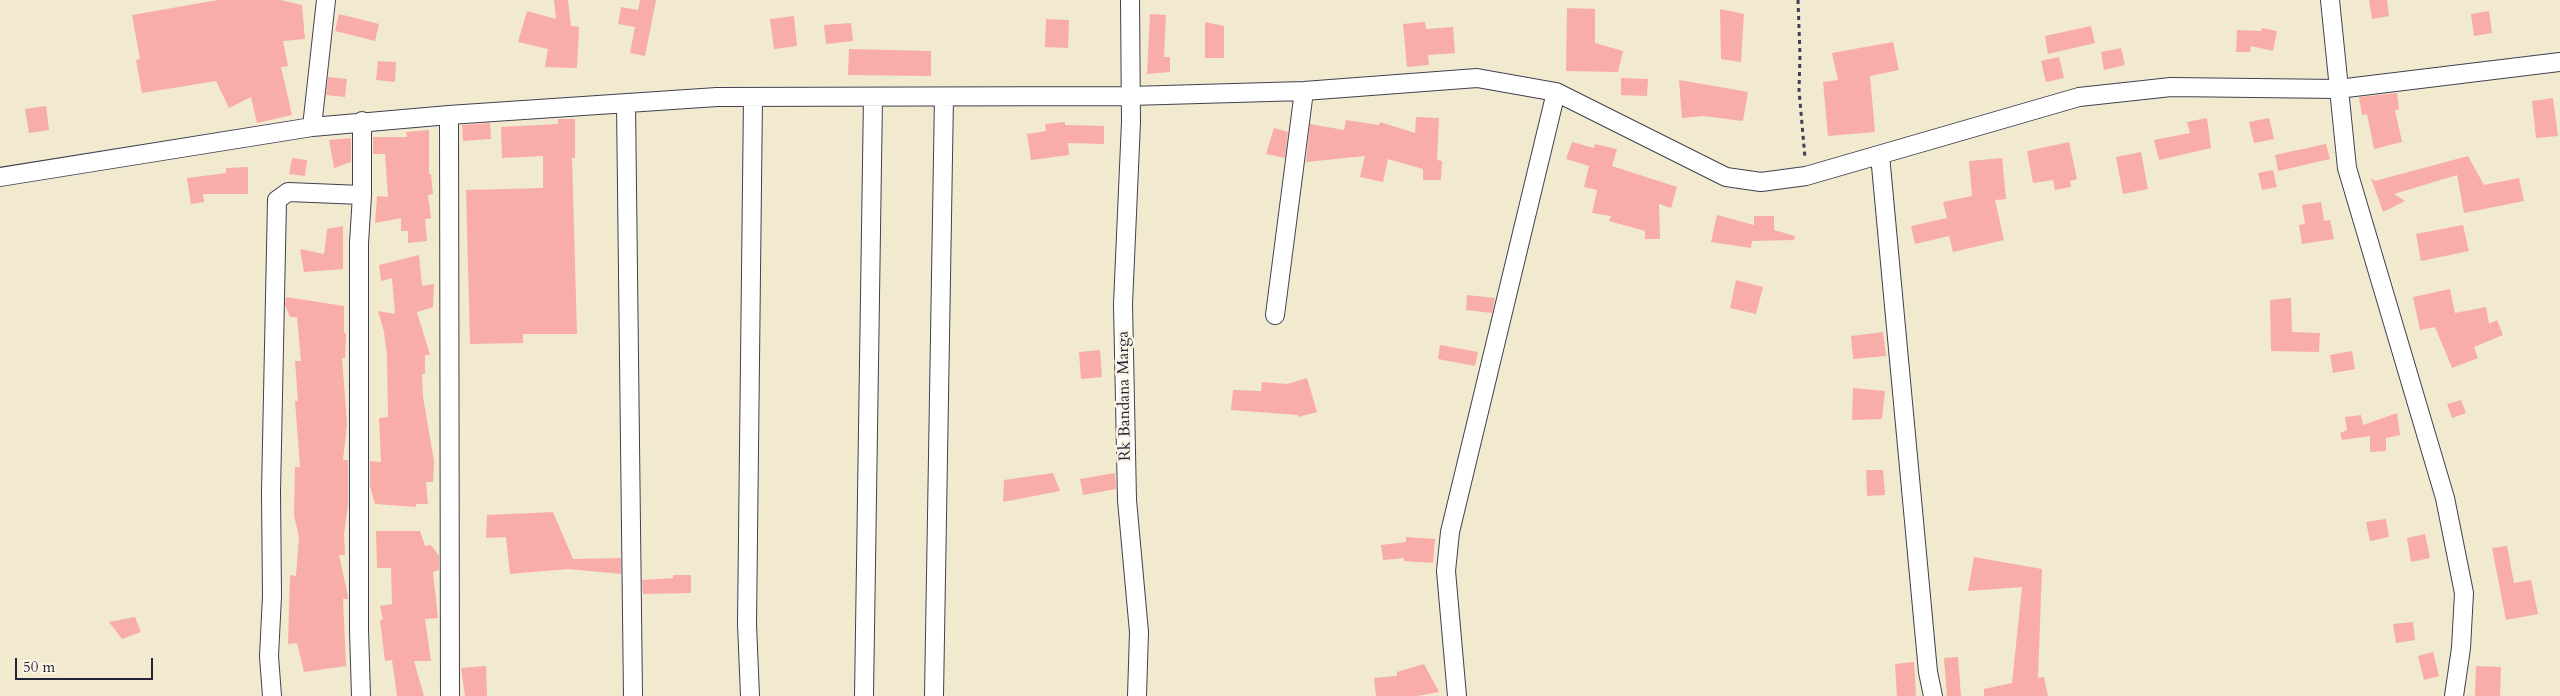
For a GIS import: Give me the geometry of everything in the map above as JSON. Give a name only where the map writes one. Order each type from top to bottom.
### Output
[{"type":"street","points":[[312,127],[326,0]]},
{"type":"street","name":"Rk Bandana Marga","points":[[1130,0],[1131,122],[1123,304],[1127,500],[1139,632],[1137,696]]},
{"type":"street","points":[[2330,0],[2347,168],[2446,498],[2464,593],[2461,648],[2454,696]]},
{"type":"street","points":[[0,177],[312,127],[362,121],[626,103],[752,97],[1130,96],[1304,91],[1477,78],[1556,92],[1726,177],[1762,182],[1806,176],[2079,97],[2172,87],[2338,89],[2560,62]]},
{"type":"street","points":[[1275,315],[1304,91]]},
{"type":"street","points":[[1458,696],[1446,571],[1450,532],[1556,92]]},
{"type":"street","points":[[750,696],[747,624],[752,97]]},
{"type":"street","points":[[864,696],[874,97]]},
{"type":"street","points":[[934,696],[944,97]]},
{"type":"street","points":[[626,103],[633,696]]},
{"type":"street","points":[[449,115],[450,696]]},
{"type":"street","points":[[361,696],[359,630],[359,243],[362,195],[362,121]]},
{"type":"street","points":[[1880,155],[1928,672],[1933,696]]},
{"type":"street","points":[[272,696],[269,656],[272,596],[271,500],[277,200],[288,192],[362,195]]},
{"type":"path","points":[[1798,0],[1799,90],[1806,176]]},
{"type":"building","points":[[218,0],[281,0],[302,5],[305,39],[283,41],[288,66],[281,67],[292,115],[257,123],[251,97],[229,108],[216,81],[142,93],[136,60],[140,59],[132,15]]},
{"type":"building","points":[[554,0],[568,0],[571,26],[579,27],[577,68],[545,67],[548,49],[518,42],[527,11],[556,19]]},
{"type":"building","points":[[640,0],[656,0],[645,56],[630,53],[635,27],[618,24],[621,7],[638,10]]},
{"type":"building","points":[[2369,0],[2387,0],[2389,16],[2372,19]]},
{"type":"building","points":[[1567,8],[1595,9],[1595,43],[1623,51],[1618,72],[1566,71]]},
{"type":"building","points":[[1720,9],[1744,14],[1741,62],[1721,59]]},
{"type":"building","points":[[2489,11],[2492,33],[2474,36],[2471,14]]},
{"type":"building","points":[[339,14],[379,24],[375,41],[335,31]]},
{"type":"building","points":[[1150,14],[1166,15],[1164,57],[1170,57],[1170,72],[1147,74]]},
{"type":"building","points":[[794,16],[797,46],[774,49],[770,19]]},
{"type":"building","points":[[1046,19],[1069,20],[1068,48],[1045,47]]},
{"type":"building","points":[[1205,22],[1224,26],[1224,58],[1205,58]]},
{"type":"building","points":[[1425,22],[1426,29],[1453,27],[1455,53],[1428,55],[1429,65],[1407,67],[1403,24]]},
{"type":"building","points":[[851,23],[853,41],[826,44],[824,25]]},
{"type":"building","points":[[2091,26],[2095,43],[2048,54],[2045,36]]},
{"type":"building","points":[[2262,28],[2277,31],[2273,51],[2251,46],[2250,52],[2236,52],[2237,30],[2261,31]]},
{"type":"building","points":[[1893,42],[1899,70],[1870,76],[1875,132],[1828,136],[1823,82],[1838,80],[1832,53]]},
{"type":"building","points":[[2121,48],[2125,65],[2104,70],[2101,52]]},
{"type":"building","points":[[849,49],[931,51],[931,76],[848,75]]},
{"type":"building","points":[[2059,57],[2064,78],[2046,82],[2041,61]]},
{"type":"building","points":[[378,61],[396,62],[395,82],[376,80]]},
{"type":"building","points":[[328,77],[347,79],[345,97],[326,95]]},
{"type":"building","points":[[1621,78],[1648,79],[1647,96],[1621,95]]},
{"type":"building","points":[[1679,80],[1748,92],[1743,121],[1703,116],[1682,118]]},
{"type":"building","points":[[2397,93],[2399,110],[2395,110],[2402,142],[2374,149],[2367,114],[2362,115],[2359,97]]},
{"type":"building","points":[[2553,98],[2558,136],[2536,138],[2532,101]]},
{"type":"building","points":[[46,106],[49,130],[29,133],[25,109]]},
{"type":"building","points":[[1416,117],[1439,118],[1437,160],[1442,161],[1441,180],[1423,180],[1423,169],[1388,159],[1383,182],[1360,177],[1365,156],[1306,162],[1310,124],[1344,130],[1346,120],[1379,125],[1380,122],[1415,133]]},
{"type":"building","points":[[2207,118],[2211,148],[2159,160],[2154,140],[2190,133],[2187,122]]},
{"type":"building","points":[[2269,118],[2274,139],[2254,143],[2249,122]]},
{"type":"building","points":[[558,119],[575,119],[575,158],[572,158],[577,334],[523,334],[523,343],[470,344],[466,190],[543,188],[543,156],[502,158],[501,127],[558,124]]},
{"type":"building","points":[[1065,122],[1065,125],[1104,126],[1104,144],[1068,143],[1069,155],[1031,160],[1027,134],[1046,131],[1045,124]]},
{"type":"building","points":[[490,123],[491,139],[463,141],[462,125]]},
{"type":"building","points":[[1274,128],[1288,132],[1285,158],[1266,154]]},
{"type":"building","points":[[429,130],[429,174],[431,174],[433,194],[428,195],[431,218],[425,219],[427,241],[408,243],[408,231],[401,231],[401,218],[375,223],[377,196],[388,197],[385,154],[373,154],[373,137],[407,137],[406,132]]},
{"type":"building","points":[[351,138],[351,162],[334,168],[329,140]]},
{"type":"building","points":[[1572,142],[1594,148],[1595,144],[1617,149],[1612,166],[1677,187],[1671,208],[1659,204],[1660,239],[1645,239],[1645,231],[1609,221],[1611,216],[1592,213],[1597,190],[1584,187],[1589,166],[1566,159]]},
{"type":"building","points":[[2069,142],[2077,179],[2070,181],[2071,187],[2055,190],[2053,180],[2033,183],[2027,151]]},
{"type":"building","points":[[2326,144],[2330,159],[2278,171],[2275,155]]},
{"type":"building","points":[[2141,152],[2148,189],[2123,194],[2116,157]]},
{"type":"building","points":[[2468,156],[2484,185],[2519,178],[2524,201],[2464,213],[2457,175],[2394,194],[2405,201],[2383,212],[2371,178],[2375,181]]},
{"type":"building","points":[[292,158],[307,160],[305,176],[289,174]]},
{"type":"building","points":[[2002,158],[2006,199],[1995,200],[2004,240],[1953,252],[1949,236],[1915,244],[1911,226],[1947,218],[1943,202],[1972,196],[1969,161]]},
{"type":"building","points":[[248,167],[248,194],[203,194],[204,202],[191,204],[187,178],[226,173],[226,168]]},
{"type":"building","points":[[2273,170],[2277,187],[2262,190],[2258,173]]},
{"type":"building","points":[[2321,202],[2324,221],[2330,220],[2334,239],[2302,244],[2299,225],[2305,224],[2302,205]]},
{"type":"building","points":[[1717,215],[1754,225],[1754,216],[1774,216],[1774,230],[1795,236],[1794,240],[1752,241],[1751,248],[1711,242]]},
{"type":"building","points":[[2463,225],[2469,251],[2421,261],[2416,234]]},
{"type":"building","points":[[343,226],[343,269],[304,272],[300,249],[324,254],[327,229]]},
{"type":"building","points":[[419,255],[422,286],[434,284],[433,307],[417,312],[430,355],[425,355],[425,374],[422,374],[423,397],[434,461],[433,482],[426,482],[428,504],[416,504],[416,507],[375,504],[370,486],[370,461],[381,462],[379,418],[388,417],[387,355],[384,332],[378,311],[395,314],[392,278],[381,281],[379,265]]},
{"type":"building","points":[[1736,280],[1763,287],[1756,314],[1730,308]]},
{"type":"building","points":[[2450,289],[2455,313],[2486,307],[2489,324],[2497,320],[2503,335],[2474,347],[2478,358],[2452,368],[2435,327],[2420,330],[2413,297]]},
{"type":"building","points":[[1467,295],[1495,298],[1492,313],[1466,310]]},
{"type":"building","points":[[286,297],[344,306],[344,333],[346,333],[345,358],[342,358],[347,424],[343,460],[348,460],[348,505],[344,534],[345,555],[339,555],[348,596],[348,599],[343,599],[346,666],[304,672],[297,643],[288,644],[290,575],[296,576],[299,537],[294,515],[295,467],[300,467],[295,401],[298,401],[295,361],[301,361],[297,317],[290,317],[285,305]]},
{"type":"building","points":[[2291,298],[2292,332],[2320,333],[2319,352],[2271,351],[2270,300]]},
{"type":"building","points":[[1883,332],[1886,356],[1853,359],[1851,336]]},
{"type":"building","points":[[1440,345],[1478,352],[1475,366],[1438,359]]},
{"type":"building","points":[[1100,350],[1102,377],[1081,379],[1079,352]]},
{"type":"building","points":[[2352,351],[2355,369],[2333,373],[2330,355]]},
{"type":"building","points":[[1307,378],[1317,412],[1298,417],[1298,415],[1231,410],[1233,390],[1261,391],[1262,382],[1287,384]]},
{"type":"building","points":[[1853,388],[1885,391],[1882,419],[1852,420]]},
{"type":"building","points":[[2461,400],[2466,413],[2452,418],[2447,404]]},
{"type":"building","points":[[2397,413],[2400,435],[2386,438],[2386,451],[2370,452],[2370,436],[2342,440],[2340,433],[2347,430],[2345,417],[2361,415],[2363,425]]},
{"type":"building","points":[[1866,470],[1883,470],[1885,495],[1867,496]]},
{"type":"building","points":[[1053,473],[1060,491],[1003,502],[1004,480]]},
{"type":"building","points":[[1115,473],[1116,489],[1083,495],[1080,479]]},
{"type":"building","points":[[553,512],[573,559],[621,558],[621,574],[568,569],[510,574],[506,537],[486,538],[487,515]]},
{"type":"building","points":[[2386,519],[2389,537],[2370,541],[2366,522]]},
{"type":"building","points":[[376,531],[420,531],[425,546],[431,545],[439,556],[439,570],[433,572],[438,618],[425,619],[431,661],[414,661],[424,696],[397,696],[392,660],[385,661],[380,620],[383,620],[380,606],[392,604],[391,568],[377,568]]},
{"type":"building","points":[[2425,534],[2430,558],[2411,562],[2407,538]]},
{"type":"building","points":[[1406,537],[1435,539],[1433,563],[1404,561],[1404,558],[1383,560],[1381,545],[1406,542]]},
{"type":"building","points":[[2507,546],[2514,583],[2531,580],[2538,614],[2506,620],[2492,548]]},
{"type":"building","points":[[1974,557],[2042,569],[2038,678],[2044,677],[2048,696],[1984,696],[1984,689],[2012,683],[2022,587],[1968,591]]},
{"type":"building","points":[[673,575],[691,575],[691,593],[643,594],[642,580],[673,578]]},
{"type":"building","points":[[135,617],[141,632],[122,639],[109,622]]},
{"type":"building","points":[[2413,622],[2415,640],[2396,643],[2393,624]]},
{"type":"building","points":[[2433,652],[2439,676],[2424,680],[2418,656]]},
{"type":"building","points":[[1958,657],[1961,696],[1947,696],[1944,658]]},
{"type":"building","points":[[1914,662],[1916,696],[1897,696],[1895,664]]},
{"type":"building","points":[[1424,664],[1439,692],[1417,696],[1376,696],[1374,678],[1397,676],[1397,672]]},
{"type":"building","points":[[486,666],[487,696],[465,696],[461,668]]},
{"type":"building","points":[[2476,666],[2501,667],[2500,696],[2475,696]]}]
